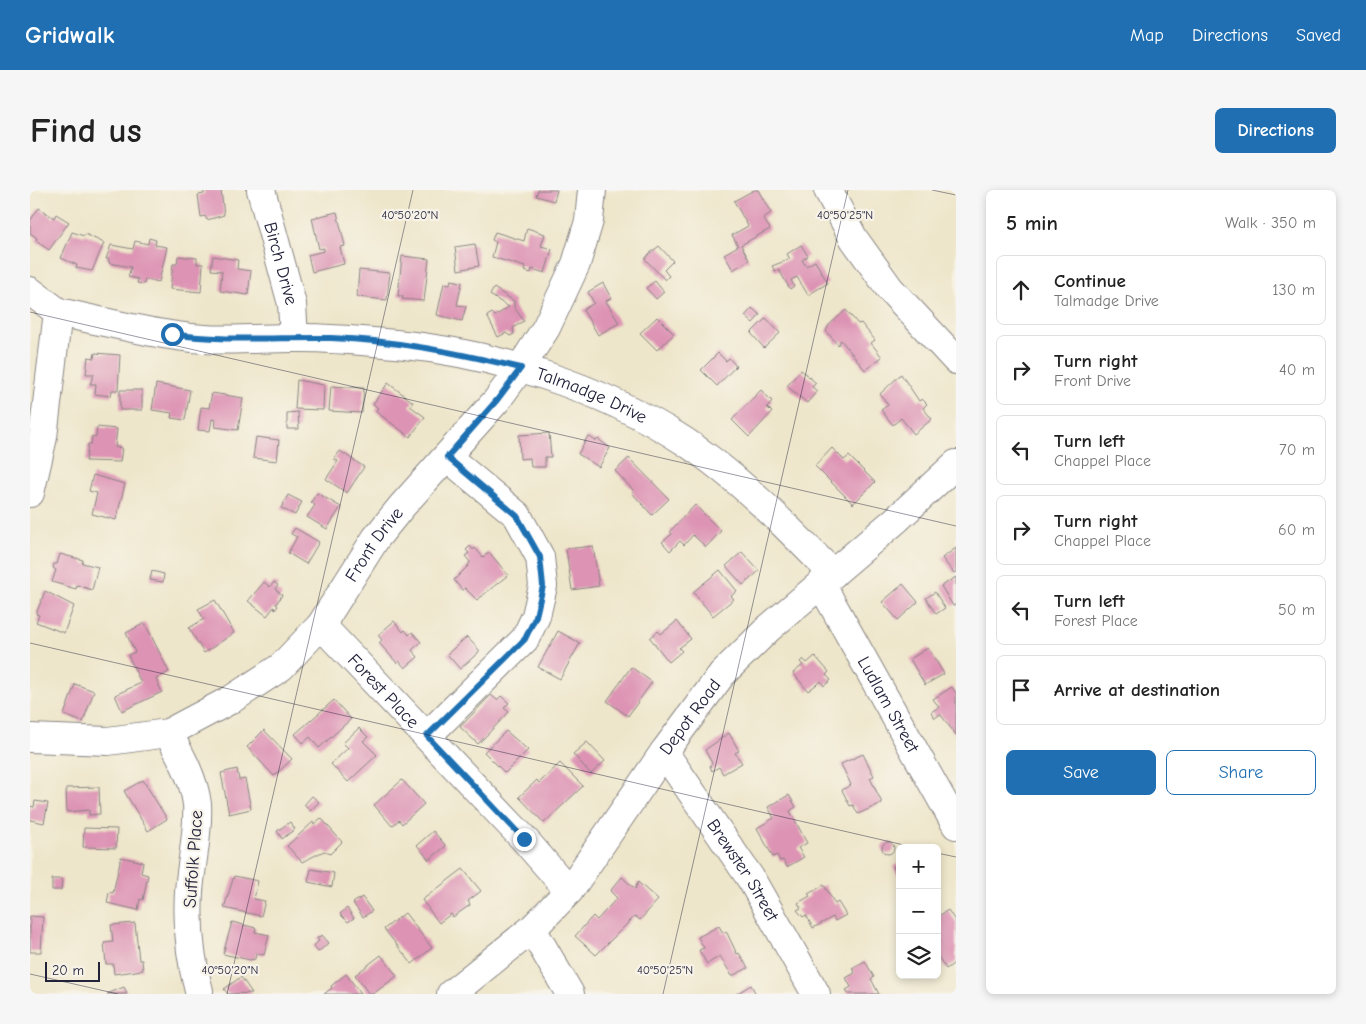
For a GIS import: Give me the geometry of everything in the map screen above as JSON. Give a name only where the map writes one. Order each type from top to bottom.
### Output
[{"type":"street","name":"Birch Drive","points":[[261,190],[292,304],[294,338]]},
{"type":"street","name":"Front Drive","points":[[30,738],[108,741],[168,733],[232,699],[274,672],[301,648],[321,624],[376,538],[402,506],[497,400],[521,368],[546,328],[576,264],[589,221],[592,190]]},
{"type":"street","points":[[828,190],[854,239],[890,289],[956,360]]},
{"type":"street","points":[[30,291],[58,312],[43,437],[30,493]]},
{"type":"street","name":"Talmadge Drive","points":[[58,312],[203,339],[333,338],[434,349],[521,368],[610,403],[641,417],[684,441],[762,503],[827,579]]},
{"type":"street","points":[[427,736],[525,639],[536,616],[543,586],[540,557],[517,516],[447,457]]},
{"type":"street","name":"Depot Road","points":[[451,994],[532,929],[569,891],[664,752],[722,674],[769,628],[897,519],[956,464]]},
{"type":"street","name":"Ludlam Street","points":[[827,579],[956,825]]},
{"type":"street","name":"Forest Place","points":[[321,624],[524,839],[569,891]]},
{"type":"street","name":"Suffolk Place","points":[[168,733],[185,764],[197,802],[197,832],[189,890],[188,930],[193,969],[199,991]]},
{"type":"street","name":"Brewster Street","points":[[664,752],[751,879],[816,994]]},
{"type":"street","points":[[532,929],[570,994]]},
{"type":"building","points":[[204,190],[221,190],[224,215],[207,220],[205,216],[201,217],[198,195],[204,194]]},
{"type":"building","points":[[538,190],[557,190],[554,201],[536,196]]},
{"type":"building","points":[[754,190],[758,190],[771,213],[763,218],[770,229],[741,245],[749,260],[733,270],[724,254],[738,246],[732,235],[748,226],[734,201]]},
{"type":"building","points":[[39,208],[54,218],[56,214],[69,222],[49,250],[36,241],[37,238],[30,233],[30,221]]},
{"type":"building","points":[[337,212],[345,246],[340,247],[344,264],[312,272],[308,255],[324,251],[324,248],[319,249],[312,218]]},
{"type":"building","points":[[527,228],[545,234],[541,246],[552,249],[545,273],[532,269],[531,273],[524,271],[525,267],[492,257],[496,242],[492,240],[495,232],[524,241]]},
{"type":"building","points":[[72,232],[84,236],[85,234],[104,243],[92,271],[76,268],[77,265],[61,258]]},
{"type":"building","points":[[149,238],[156,240],[155,245],[167,247],[159,282],[145,279],[144,284],[137,283],[138,279],[128,277],[131,267],[109,263],[109,259],[106,259],[111,245],[133,249],[135,241],[148,244]]},
{"type":"building","points":[[475,244],[479,266],[458,270],[455,247]]},
{"type":"building","points":[[801,245],[808,256],[802,260],[806,266],[815,261],[828,283],[808,295],[797,277],[791,280],[794,286],[790,289],[779,270],[775,271],[772,266],[790,259],[787,254]]},
{"type":"building","points":[[659,246],[673,261],[664,270],[669,276],[665,280],[645,259]]},
{"type":"building","points":[[178,256],[197,258],[197,264],[203,264],[201,292],[170,289],[173,264],[177,264]]},
{"type":"building","points":[[213,256],[238,260],[237,269],[251,271],[248,295],[220,291],[222,271],[211,270]]},
{"type":"building","points":[[402,256],[429,259],[424,301],[402,299],[403,296],[398,296]]},
{"type":"building","points":[[359,270],[390,273],[387,300],[357,297]]},
{"type":"building","points":[[451,280],[462,282],[457,305],[466,306],[462,321],[437,315],[444,283],[450,284]]},
{"type":"building","points":[[655,281],[664,292],[656,299],[646,288]]},
{"type":"building","points":[[603,283],[611,298],[606,301],[619,323],[598,335],[583,310],[594,303],[588,292]]},
{"type":"building","points":[[494,288],[514,301],[514,307],[524,321],[513,328],[514,334],[510,336],[506,333],[498,337],[487,316],[492,313],[495,316],[509,307],[490,295]]},
{"type":"building","points":[[752,308],[760,315],[753,323],[745,316]]},
{"type":"building","points":[[846,310],[858,324],[861,323],[875,340],[871,343],[882,357],[865,370],[841,340],[838,345],[826,331],[829,325]]},
{"type":"building","points":[[657,317],[674,334],[657,350],[640,333]]},
{"type":"building","points":[[766,318],[780,333],[764,348],[751,333]]},
{"type":"building","points":[[95,353],[120,355],[118,390],[112,390],[111,396],[95,394],[96,384],[90,384],[94,374],[86,374],[88,357],[94,358]]},
{"type":"building","points":[[718,353],[726,361],[729,358],[736,366],[717,386],[701,370]]},
{"type":"building","points":[[801,370],[816,383],[812,387],[817,391],[807,403],[787,386]]},
{"type":"building","points":[[901,374],[919,401],[922,399],[927,404],[923,408],[932,419],[914,434],[901,418],[893,425],[881,410],[888,405],[880,394]]},
{"type":"building","points":[[297,380],[324,385],[323,410],[295,409]]},
{"type":"building","points":[[388,383],[413,402],[410,406],[425,417],[410,437],[375,411],[378,408],[373,404]]},
{"type":"building","points":[[156,384],[190,390],[185,420],[171,418],[172,413],[152,410]]},
{"type":"building","points":[[331,386],[364,388],[362,413],[329,411]]},
{"type":"building","points":[[120,390],[142,390],[142,410],[120,410]]},
{"type":"building","points":[[761,390],[772,401],[767,407],[772,412],[749,437],[732,420]]},
{"type":"building","points":[[212,393],[243,398],[238,430],[215,427],[216,420],[212,419],[210,431],[198,430],[201,407],[209,408]]},
{"type":"building","points":[[298,412],[299,429],[287,429],[287,413]]},
{"type":"building","points":[[97,427],[117,429],[115,447],[122,448],[120,462],[86,461],[88,444],[91,444],[92,436],[96,437]]},
{"type":"building","points":[[549,433],[551,457],[545,457],[545,467],[531,467],[530,458],[520,459],[519,435]]},
{"type":"building","points":[[588,436],[596,441],[598,439],[610,448],[599,467],[578,454]]},
{"type":"building","points":[[256,437],[279,440],[277,461],[253,458]]},
{"type":"building","points":[[832,448],[844,460],[849,456],[875,482],[853,504],[815,466]]},
{"type":"building","points":[[340,451],[364,467],[347,493],[326,479],[338,461],[334,459]]},
{"type":"building","points":[[629,458],[669,499],[652,515],[632,493],[634,491],[615,471]]},
{"type":"building","points":[[93,475],[125,484],[116,520],[92,514],[97,493],[89,491]]},
{"type":"building","points":[[317,493],[341,507],[327,529],[307,517],[315,505],[311,502]]},
{"type":"building","points":[[288,495],[302,502],[295,515],[281,508]]},
{"type":"building","points":[[695,505],[721,531],[706,547],[693,535],[684,545],[680,541],[670,551],[662,542],[672,534],[670,531]]},
{"type":"building","points":[[295,528],[319,542],[306,564],[288,553],[297,537],[291,534]]},
{"type":"building","points":[[470,546],[473,550],[475,548],[483,557],[489,552],[508,575],[477,600],[465,588],[462,590],[454,580],[470,562],[465,556],[469,553],[466,550]]},
{"type":"building","points":[[593,546],[599,586],[572,590],[566,549]]},
{"type":"building","points":[[956,548],[956,572],[954,573],[942,558]]},
{"type":"building","points":[[742,552],[759,571],[743,585],[726,566]]},
{"type":"building","points":[[60,554],[83,560],[82,563],[98,567],[92,590],[77,585],[76,589],[52,582],[56,570],[53,568],[54,564],[57,564]]},
{"type":"building","points":[[720,570],[737,591],[731,596],[734,599],[713,616],[693,592]]},
{"type":"building","points":[[152,571],[164,574],[163,582],[150,580]]},
{"type":"building","points":[[956,577],[956,604],[953,606],[941,586]]},
{"type":"building","points":[[264,582],[270,587],[274,582],[278,585],[275,589],[282,595],[276,604],[278,606],[275,610],[274,607],[267,616],[248,601]]},
{"type":"building","points":[[903,584],[918,602],[898,620],[882,602]]},
{"type":"building","points":[[45,591],[74,606],[64,633],[36,622],[39,615],[36,614]]},
{"type":"building","points":[[935,592],[945,608],[936,614],[926,598]]},
{"type":"building","points":[[215,600],[234,633],[204,653],[189,628],[204,619],[198,609]]},
{"type":"building","points":[[394,621],[403,632],[405,630],[409,635],[412,632],[421,642],[412,650],[418,657],[405,668],[399,661],[397,663],[379,643],[382,640],[378,635]]},
{"type":"building","points":[[677,621],[691,639],[679,648],[682,651],[669,662],[650,638],[658,631],[661,634]]},
{"type":"building","points":[[145,623],[169,672],[156,679],[162,692],[122,711],[115,695],[141,683],[128,655],[135,652],[126,633]]},
{"type":"building","points":[[558,631],[580,643],[560,679],[538,667]]},
{"type":"building","points":[[467,637],[480,651],[460,669],[447,654]]},
{"type":"building","points":[[928,648],[944,674],[925,685],[910,659]]},
{"type":"building","points":[[815,656],[829,672],[826,675],[831,680],[824,686],[821,681],[808,691],[793,673],[803,665],[800,662],[803,659],[807,663]]},
{"type":"building","points":[[631,667],[652,682],[628,716],[607,701]]},
{"type":"building","points":[[75,684],[94,691],[83,722],[64,715]]},
{"type":"building","points":[[952,687],[956,693],[956,735],[940,714],[935,718],[931,712],[939,707],[933,699]]},
{"type":"building","points":[[491,695],[497,700],[501,696],[509,703],[504,708],[509,712],[478,744],[460,727]]},
{"type":"building","points":[[334,700],[351,719],[319,748],[310,737],[303,743],[295,734]]},
{"type":"building","points":[[359,728],[368,737],[363,741],[377,755],[348,782],[331,764],[348,748],[343,743]]},
{"type":"building","points":[[264,730],[292,759],[274,776],[247,747]]},
{"type":"building","points":[[506,731],[528,750],[505,773],[484,752]]},
{"type":"building","points":[[729,733],[739,751],[735,753],[742,763],[723,774],[719,767],[712,771],[710,766],[712,763],[705,750]]},
{"type":"building","points":[[587,742],[605,761],[591,774],[573,754]]},
{"type":"building","points":[[863,754],[874,776],[870,778],[882,803],[858,814],[853,805],[850,806],[842,790],[851,785],[841,764]]},
{"type":"building","points":[[560,763],[583,786],[544,823],[519,797],[537,780],[539,783]]},
{"type":"building","points":[[237,769],[239,780],[245,779],[251,809],[229,814],[221,773]]},
{"type":"building","points":[[143,780],[167,819],[148,831],[124,791]]},
{"type":"building","points":[[402,780],[424,804],[402,824],[399,820],[392,826],[374,805]]},
{"type":"building","points":[[99,787],[100,814],[89,815],[89,810],[67,812],[66,788]]},
{"type":"building","points":[[789,795],[796,807],[790,811],[807,843],[798,848],[804,857],[787,867],[783,860],[780,861],[777,855],[773,857],[757,828],[774,818],[768,807]]},
{"type":"building","points":[[312,796],[319,802],[310,811],[304,805]]},
{"type":"building","points":[[35,801],[48,803],[44,823],[30,820],[30,806],[34,807]]},
{"type":"building","points":[[321,818],[342,842],[330,854],[324,851],[302,862],[287,846],[313,822],[314,824]]},
{"type":"building","points":[[290,822],[295,829],[282,839],[277,831]]},
{"type":"building","points":[[84,828],[117,829],[116,848],[83,847]]},
{"type":"building","points":[[433,831],[446,846],[429,860],[417,845]]},
{"type":"building","points":[[890,842],[893,843],[893,853],[886,854],[883,853],[882,846],[883,843]]},
{"type":"building","points":[[121,857],[143,862],[141,873],[148,875],[143,900],[140,899],[138,910],[107,903],[109,892],[113,893]]},
{"type":"building","points":[[311,869],[334,873],[332,887],[308,882]]},
{"type":"building","points":[[463,869],[481,891],[468,901],[470,905],[453,917],[451,914],[439,923],[422,900]]},
{"type":"building","points":[[234,876],[258,881],[254,899],[265,901],[261,916],[224,908]]},
{"type":"building","points":[[622,877],[635,889],[638,882],[658,900],[640,920],[635,916],[596,955],[575,936],[593,916],[597,920],[617,898],[610,891]]},
{"type":"building","points":[[52,879],[62,879],[61,890],[52,890]]},
{"type":"building","points":[[824,885],[835,904],[838,902],[846,915],[835,921],[833,917],[813,928],[806,915],[803,917],[797,910],[801,908],[798,903],[810,896],[808,894]]},
{"type":"building","points":[[362,897],[372,911],[363,917],[353,903]]},
{"type":"building","points":[[347,908],[354,918],[348,922],[340,914]]},
{"type":"building","points":[[948,910],[956,922],[956,962],[946,969],[941,961],[941,914]]},
{"type":"building","points":[[405,913],[432,948],[412,964],[384,929]]},
{"type":"building","points":[[30,916],[43,917],[41,952],[30,952]]},
{"type":"building","points":[[232,922],[256,928],[255,932],[269,935],[264,955],[256,953],[255,959],[250,960],[223,954]]},
{"type":"building","points":[[135,923],[139,960],[142,960],[143,970],[114,974],[113,964],[106,964],[104,943],[113,942],[111,925]]},
{"type":"building","points":[[719,926],[723,933],[726,931],[737,954],[739,953],[748,968],[732,976],[720,956],[707,964],[699,950],[704,948],[698,937]]},
{"type":"building","points":[[322,935],[329,943],[318,952],[313,946],[319,941],[317,938]]},
{"type":"building","points":[[381,955],[397,976],[373,994],[369,994],[355,975]]},
{"type":"building","points":[[865,961],[874,977],[871,979],[879,994],[848,994],[846,990],[851,987],[846,978],[855,973],[852,968]]},
{"type":"building","points":[[346,974],[361,994],[324,994],[332,988],[331,986]]},
{"type":"building","points":[[241,977],[252,993],[228,994],[224,989]]},
{"type":"building","points":[[751,985],[756,994],[736,994]]},
{"type":"building","points":[[124,987],[127,994],[107,994]]},
{"type":"route","points":[[172,334],[203,339],[333,338],[398,344],[452,351],[521,368],[497,400],[447,457],[499,498],[517,516],[530,537],[540,557],[543,586],[536,616],[525,639],[506,660],[427,736],[524,839]]}]
